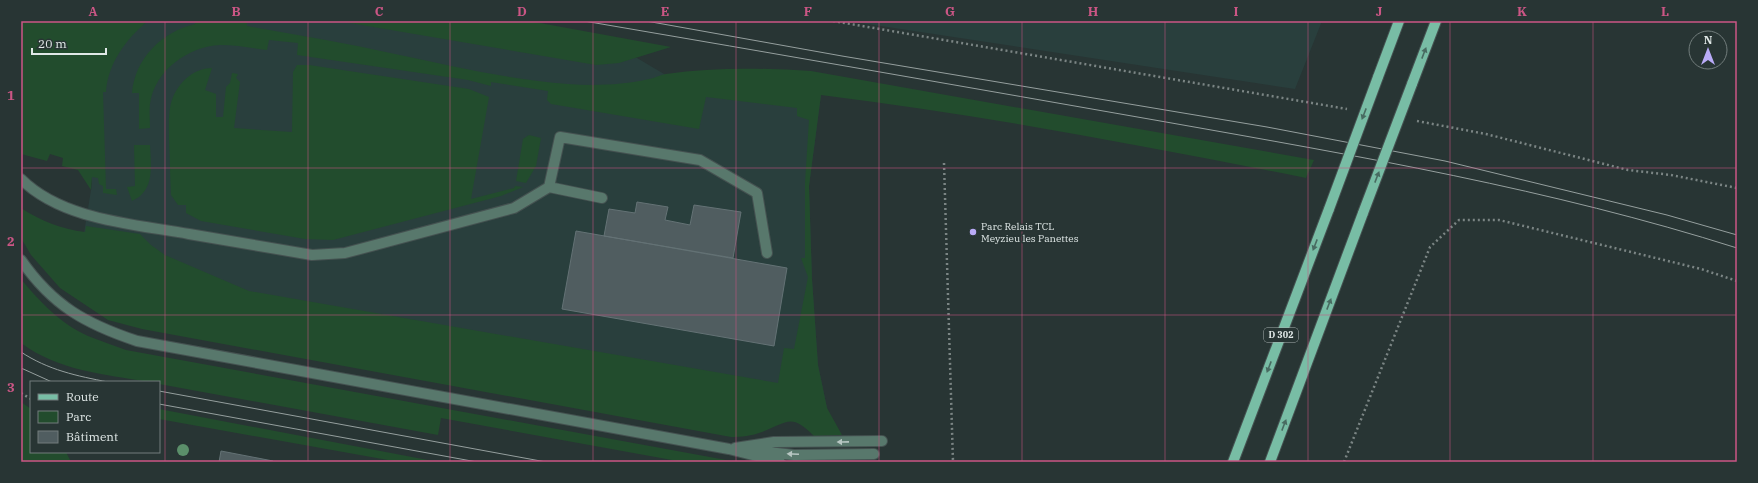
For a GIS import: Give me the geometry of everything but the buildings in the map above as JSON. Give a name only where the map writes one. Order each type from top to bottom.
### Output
[{"type":"main road","name":"D 302","points":[[1233,462],[1399,21]]},
{"type":"main road","points":[[1270,462],[1436,21]]},
{"type":"lane","points":[[549,187],[560,137],[700,160],[757,192],[767,253]]},
{"type":"lane","points":[[21,179],[44,197],[88,215],[312,255],[345,253],[514,208],[549,187],[602,198]]},
{"type":"lane","points":[[21,260],[40,284],[56,300],[72,312],[92,324],[137,341],[729,448],[794,455],[874,454]]},
{"type":"lane","points":[[729,448],[774,442],[882,442]]},
{"type":"lane","points":[[729,448],[780,462]]},
{"type":"path","points":[[833,21],[1355,111]]},
{"type":"path","points":[[1409,120],[1486,134],[1628,170],[1670,175],[1737,188]]},
{"type":"path","points":[[944,163],[953,462]]},
{"type":"path","points":[[1344,462],[1430,247],[1459,220],[1499,220],[1701,269],[1737,281]]},
{"type":"path","points":[[21,393],[30,398]]},
{"type":"shaded area","points":[[88,21],[422,21],[637,58],[664,74],[821,95],[809,186],[812,279],[818,365],[827,408],[77,276],[92,184]]},
{"type":"shaded area","points":[[848,21],[1322,21],[1295,89]]},
{"type":"green space","points":[[21,21],[148,21],[132,36],[120,52],[110,71],[106,92],[103,92],[106,189],[116,189],[117,195],[103,193],[103,186],[99,184],[98,178],[92,177],[91,190],[78,170],[62,166],[63,158],[50,154],[47,161],[21,154]]},
{"type":"green space","points":[[195,21],[247,21],[247,26],[358,46],[481,72],[568,84],[619,84],[649,79],[666,74],[720,69],[775,69],[811,71],[1314,160],[1306,178],[1125,143],[1004,122],[821,95],[809,186],[812,279],[818,365],[827,408],[842,435],[814,436],[800,424],[789,422],[762,432],[731,437],[142,329],[108,320],[60,288],[31,255],[21,238],[21,208],[44,221],[68,229],[85,232],[86,226],[140,234],[151,245],[165,255],[249,291],[778,383],[784,348],[794,349],[808,277],[801,258],[805,258],[805,183],[809,120],[797,116],[797,108],[706,97],[699,129],[551,104],[547,100],[548,91],[491,82],[491,86],[468,80],[297,55],[298,43],[269,40],[267,50],[220,45],[208,46],[185,55],[175,62],[158,81],[150,104],[150,128],[139,129],[139,93],[132,93],[134,80],[138,69],[152,48],[161,40],[172,33],[195,24]]},
{"type":"green space","points":[[338,21],[529,21],[671,47],[619,63],[596,65]]},
{"type":"green space","points":[[297,65],[309,65],[469,89],[489,97],[471,199],[514,188],[515,186],[523,187],[501,196],[333,240],[305,239],[201,221],[186,213],[186,205],[178,205],[171,195],[169,112],[173,96],[181,84],[192,74],[212,68],[205,90],[216,94],[216,117],[223,117],[226,87],[230,83],[232,73],[238,74],[236,78],[240,82],[234,128],[292,132],[293,72]]},
{"type":"green space","points":[[529,135],[541,138],[536,166],[526,183],[516,181],[523,139]]},
{"type":"green space","points":[[134,145],[150,145],[151,169],[145,191],[132,201],[127,187],[135,186]]},
{"type":"green space","points":[[21,279],[43,304],[69,325],[88,336],[126,350],[737,462],[683,462],[441,418],[438,435],[160,384],[160,381],[143,381],[98,374],[66,366],[51,360],[21,343]]},
{"type":"green space","points":[[21,402],[30,408],[30,453],[66,453],[71,462],[21,462]]},
{"type":"green space","points":[[160,409],[433,461],[399,462],[160,419]]},
{"type":"tram line","points":[[584,21],[802,58],[1382,161],[1525,191],[1596,208],[1737,248]]},
{"type":"tram line","points":[[646,21],[842,56],[1267,127],[1445,161],[1667,215],[1737,235]]},
{"type":"tram line","points":[[21,352],[52,368],[74,375],[103,381]]},
{"type":"tram line","points":[[21,368],[50,381]]},
{"type":"tram line","points":[[160,391],[546,462]]},
{"type":"tram line","points":[[160,404],[477,462]]},
{"type":"place","name":"Parc Relais TCL Meyzieu les Panettes","points":[[973,232]]}]
